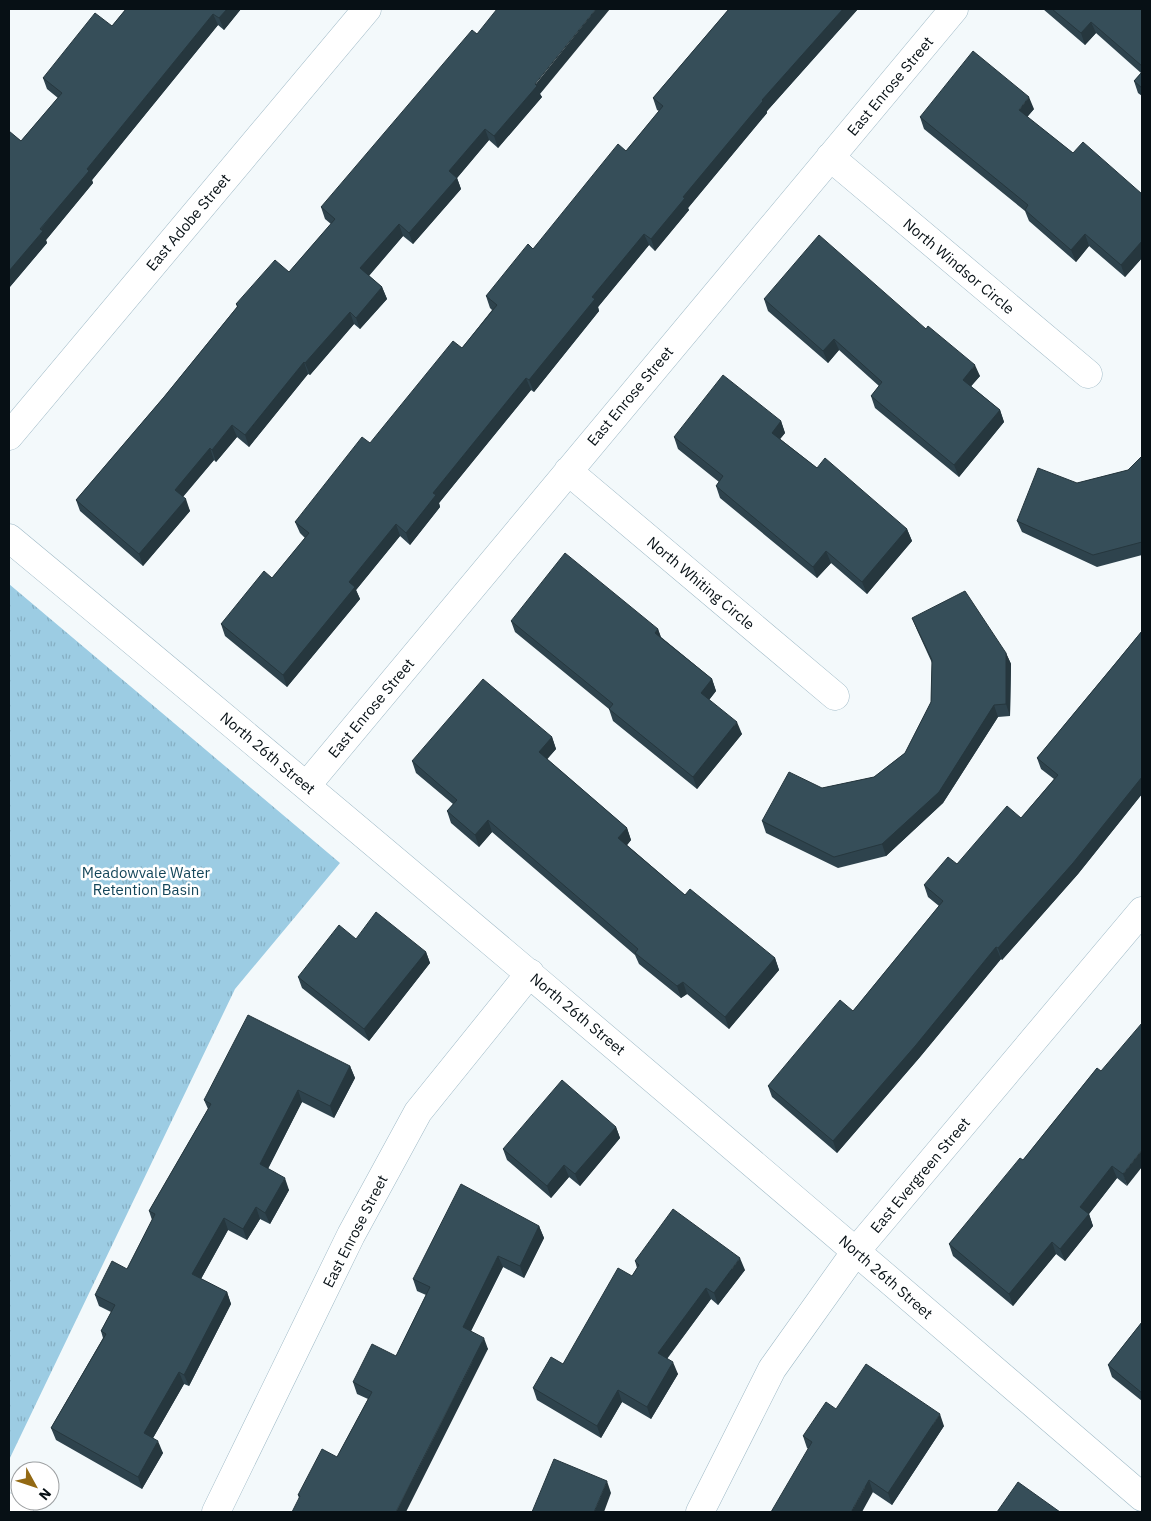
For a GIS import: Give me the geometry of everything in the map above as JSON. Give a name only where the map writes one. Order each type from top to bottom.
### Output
[{"type":"street","name":"East Adobe Street","points":[[9,436],[367,9]]},
{"type":"street","name":"East Enrose Street","points":[[307,784],[954,9]]},
{"type":"street","name":"North Windsor Circle","points":[[830,157],[1088,374]]},
{"type":"street","name":"North Whiting Circle","points":[[568,471],[835,696]]},
{"type":"street","name":"North 26th Street","points":[[9,538],[307,784],[1142,1497]]},
{"type":"street","name":"East Evergreen Street","points":[[700,1512],[772,1369],[856,1251],[1142,911]]},
{"type":"street","name":"East Enrose Street","points":[[216,1512],[351,1235],[418,1112],[530,973]]},
{"type":"street","points":[[9,1507],[19,1512]]},
{"type":"green space","name":"Meadowvale Water Retention Basin","points":[[9,584],[340,863],[235,989],[9,1460]]},
{"type":"building","points":[[126,9],[227,9],[219,18],[213,14],[87,169],[89,171],[40,229],[43,231],[9,271],[9,131],[21,141],[62,93],[43,78],[95,13],[112,26]]},
{"type":"building","points":[[497,9],[596,9],[535,84],[537,86],[494,136],[485,129],[449,171],[457,178],[409,233],[399,224],[360,268],[382,287],[356,318],[350,312],[304,362],[245,435],[232,425],[212,450],[210,448],[175,490],[186,499],[139,554],[76,500],[164,397],[238,306],[236,304],[275,260],[289,272],[335,219],[321,207],[472,30],[477,34]]},
{"type":"building","points":[[729,9],[843,9],[762,100],[651,239],[644,234],[592,297],[595,299],[529,380],[526,378],[433,493],[436,495],[406,533],[396,524],[349,582],[355,587],[283,675],[221,624],[264,571],[272,578],[309,533],[295,522],[362,437],[370,443],[453,341],[462,348],[497,305],[486,296],[528,244],[533,249],[618,144],[626,151],[663,106],[653,98]]},
{"type":"building","points":[[1052,9],[1142,9],[1142,66],[1091,22],[1081,33]]},
{"type":"building","points":[[973,51],[1029,97],[1019,110],[1073,153],[1083,142],[1142,194],[1142,241],[1121,265],[1085,234],[1071,250],[1025,210],[1028,205],[920,117]]},
{"type":"building","points":[[1142,72],[1142,88],[1134,81]]},
{"type":"building","points":[[819,235],[926,329],[928,326],[975,365],[963,380],[1000,410],[954,465],[871,396],[882,382],[834,339],[823,351],[764,299]]},
{"type":"building","points":[[723,375],[781,421],[772,433],[817,468],[825,458],[907,529],[862,582],[826,551],[813,567],[716,486],[723,476],[674,437]]},
{"type":"building","points":[[1142,456],[1142,542],[1093,555],[1017,521],[1038,468],[1077,483],[1128,470]]},
{"type":"building","points":[[565,553],[658,629],[655,633],[712,679],[701,693],[737,722],[693,777],[609,709],[613,704],[511,621]]},
{"type":"building","points":[[965,591],[1006,653],[1006,704],[994,705],[939,792],[882,844],[834,857],[762,821],[789,772],[822,788],[874,777],[905,753],[931,702],[932,660],[912,618]]},
{"type":"building","points":[[1142,631],[1142,777],[1073,863],[998,948],[996,947],[916,1045],[833,1141],[768,1086],[840,1000],[853,1011],[943,901],[924,885],[948,857],[957,864],[1007,806],[1021,818],[1058,775],[1037,758]]},
{"type":"building","points":[[483,679],[552,737],[539,752],[627,828],[618,838],[685,895],[690,889],[775,958],[725,1017],[683,982],[677,986],[635,953],[638,949],[488,820],[475,835],[447,811],[457,800],[412,761]]},
{"type":"building","points":[[376,912],[426,952],[364,1029],[298,977],[339,925],[356,939]]},
{"type":"building","points":[[248,1015],[350,1066],[330,1106],[298,1090],[260,1164],[285,1178],[265,1213],[256,1207],[243,1229],[224,1218],[192,1274],[227,1292],[184,1375],[179,1372],[144,1433],[158,1441],[138,1477],[51,1428],[106,1334],[101,1331],[115,1305],[95,1295],[112,1261],[127,1269],[155,1214],[149,1211],[211,1104],[204,1100]]},
{"type":"building","points":[[1142,1023],[1142,1150],[1123,1174],[1112,1166],[1080,1207],[1089,1214],[1060,1249],[1052,1242],[1009,1294],[949,1244],[1020,1158],[1023,1160],[1097,1068],[1101,1071]]},
{"type":"building","points":[[562,1080],[616,1127],[575,1174],[564,1165],[547,1186],[503,1149]]},
{"type":"building","points":[[461,1184],[539,1226],[520,1266],[498,1256],[463,1327],[484,1338],[396,1512],[292,1512],[300,1496],[298,1495],[322,1449],[337,1457],[372,1392],[353,1382],[372,1344],[396,1356],[430,1287],[413,1279]]},
{"type":"building","points":[[673,1209],[740,1258],[714,1293],[706,1288],[658,1353],[673,1362],[647,1407],[618,1390],[597,1426],[533,1388],[551,1357],[563,1364],[618,1268],[632,1276],[639,1265],[635,1261]]},
{"type":"building","points":[[1142,1322],[1142,1393],[1108,1365]]},
{"type":"building","points":[[866,1364],[940,1414],[888,1493],[869,1480],[851,1512],[771,1512],[812,1442],[803,1436],[826,1402],[836,1409]]},
{"type":"building","points":[[554,1459],[607,1481],[594,1512],[532,1512]]},
{"type":"building","points":[[1018,1482],[1060,1512],[997,1512]]}]
